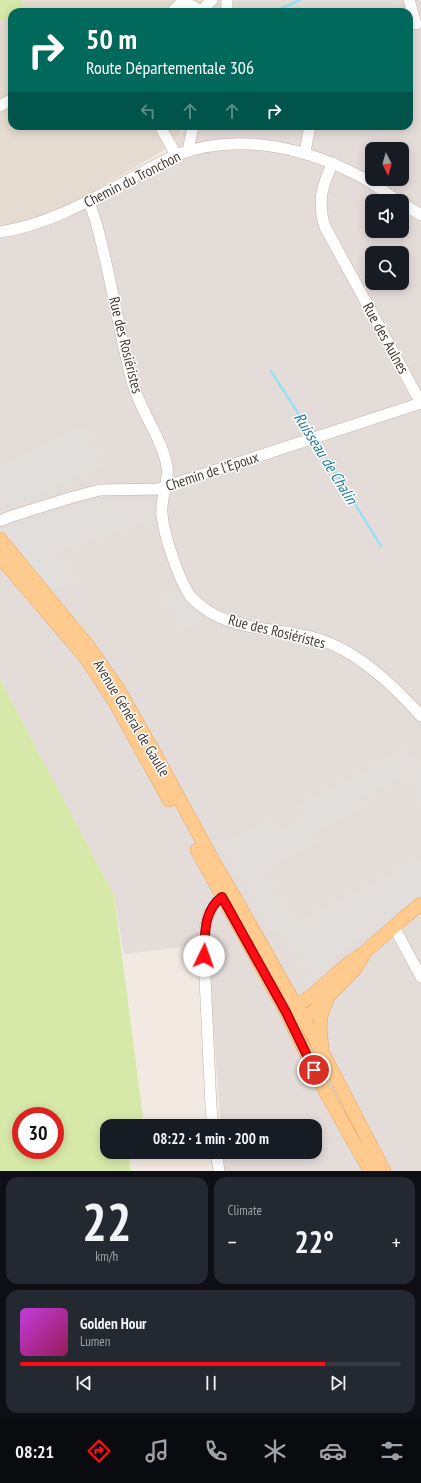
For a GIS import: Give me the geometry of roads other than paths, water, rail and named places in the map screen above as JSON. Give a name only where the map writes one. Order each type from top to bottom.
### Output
[{"type":"main road","name":"Avenue Général de Gaulle","points":[[0,539],[88,646],[116,687],[155,754],[216,866],[227,894]]},
{"type":"main road","name":"Avenue Général de Gaulle","points":[[0,557],[86,658],[109,692],[227,894]]},
{"type":"main road","points":[[227,894],[296,1016],[324,1055],[384,1171]]},
{"type":"main road","points":[[296,1016],[310,998],[350,962],[365,952],[421,904]]},
{"type":"main road","points":[[296,1016],[313,1012],[355,969],[365,952]]},
{"type":"main road","points":[[324,1055],[320,1033],[320,1021],[322,1008],[332,992]]},
{"type":"main road","points":[[296,1016],[320,1082],[370,1171]]},
{"type":"street","points":[[204,8],[212,0]]},
{"type":"street","points":[[176,8],[183,1],[196,8]]},
{"type":"street","points":[[162,130],[176,155]]},
{"type":"street","points":[[188,151],[192,130]]},
{"type":"street","points":[[305,152],[309,130]]},
{"type":"street","name":"Chemin du Tronchon","points":[[0,232],[27,227],[89,202],[176,155],[212,146],[242,144],[275,146],[305,152],[333,163],[366,179],[388,194]]},
{"type":"street","name":"Rue des Aulnes","points":[[333,163],[322,189],[321,215],[325,227],[421,403]]},
{"type":"street","name":"Rue des Rosiéristes","points":[[89,202],[102,245],[134,385],[164,453],[167,468],[166,486],[162,506],[168,542],[179,573],[191,596],[212,614],[229,621],[317,639],[346,652],[367,665],[404,698],[421,716]]},
{"type":"street","points":[[409,207],[421,215]]},
{"type":"street","name":"Chemin de l'Epoux","points":[[1,521],[73,497],[100,490],[152,490],[421,403]]},
{"type":"street","points":[[212,1119],[204,956],[205,929],[209,913],[215,902],[227,894]]},
{"type":"street","points":[[394,927],[421,977]]},
{"type":"street","points":[[217,1159],[219,1171]]},
{"type":"waterway","name":"Ruisseau de Chalin","points":[[283,8],[300,0]]},
{"type":"waterway","name":"Ruisseau de Chalin","points":[[271,371],[312,435]]},
{"type":"waterway","name":"Ruisseau de Chalin","points":[[316,441],[381,546]]}]
